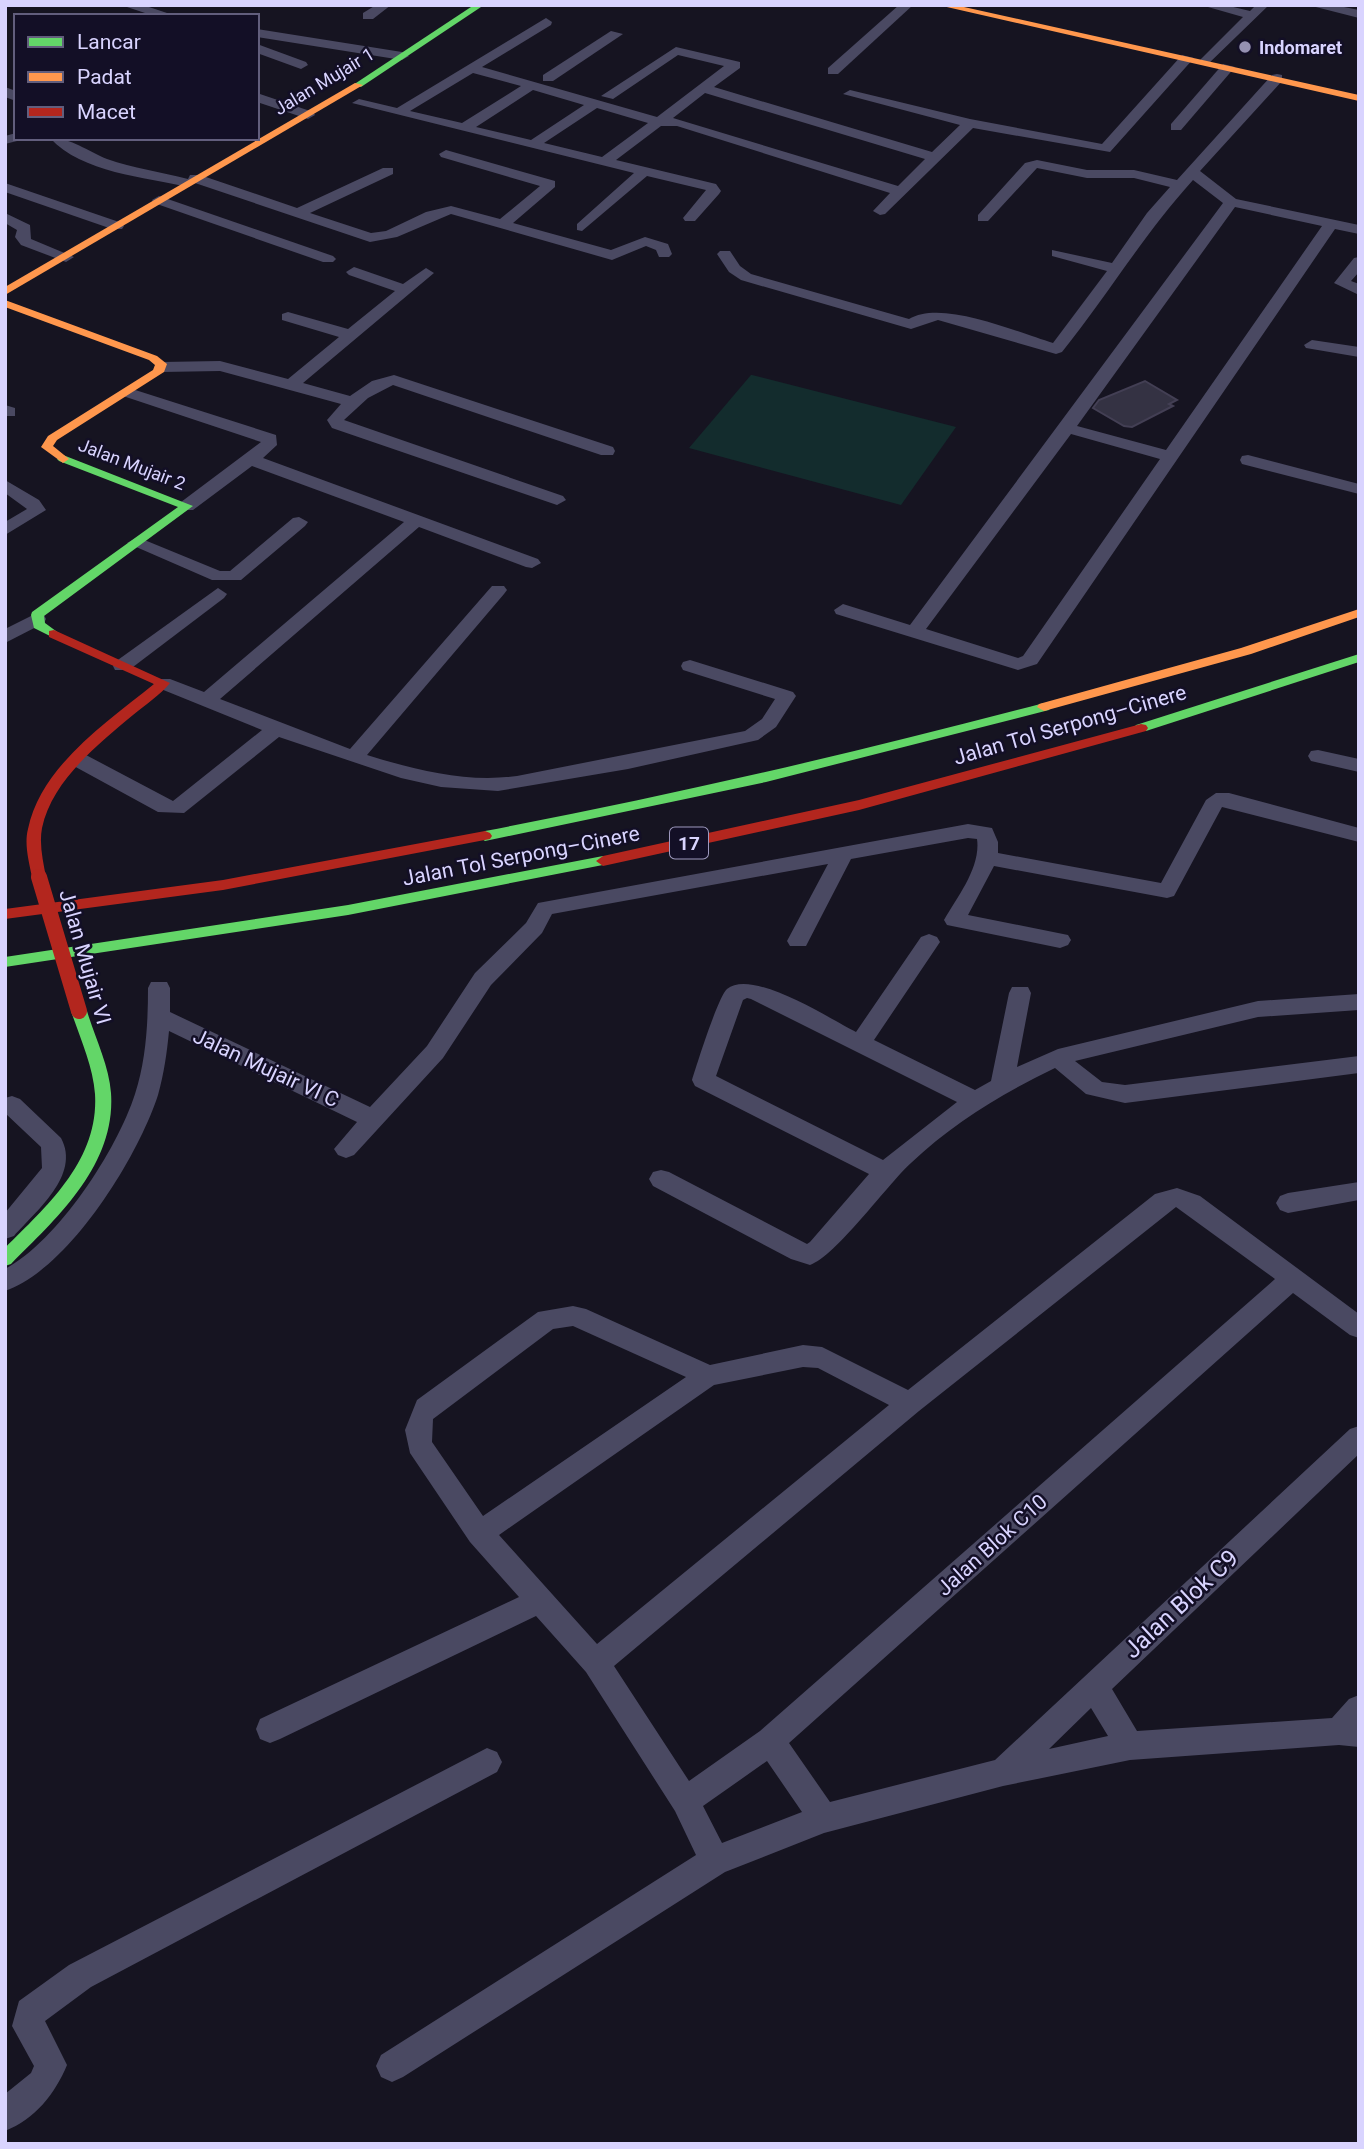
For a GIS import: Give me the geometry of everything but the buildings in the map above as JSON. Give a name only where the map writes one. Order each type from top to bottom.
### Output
[{"type":"main road","name":"Jalan Mujair 1","points":[[8,288],[66,257],[191,180],[308,115],[481,5]]},
{"type":"main road","points":[[942,5],[1277,78],[1359,99]]},
{"type":"main road","points":[[5,303],[153,358],[162,367]]},
{"type":"main road","name":"Jalan Mujair 2","points":[[162,367],[129,393],[52,438],[47,447],[63,459],[187,506]]},
{"type":"main road","name":"Jalan Mujair 2","points":[[37,619],[42,610],[187,506]]},
{"type":"main road","name":"Jalan Tol Serpong–Cinere","points":[[5,914],[223,885],[576,820],[934,738],[1246,652],[1359,613]]},
{"type":"main road","points":[[37,619],[49,632],[163,683]]},
{"type":"main road","name":"Jalan Tol Serpong–Cinere","points":[[5,962],[223,933],[591,866],[968,777],[1275,687],[1359,658]]},
{"type":"main road","name":"Jalan Mujair VI","points":[[9,1241],[65,1199],[89,1161],[99,1135],[103,1096],[39,877],[35,851],[36,824],[48,799],[79,760],[163,683]]},
{"type":"street","points":[[127,5],[162,14]]},
{"type":"street","points":[[368,16],[385,5]]},
{"type":"street","points":[[833,71],[907,5]]},
{"type":"street","points":[[1207,5],[1251,15]]},
{"type":"street","points":[[1206,62],[1263,5]]},
{"type":"street","points":[[1314,5],[1359,14]]},
{"type":"street","points":[[401,111],[546,22]]},
{"type":"street","points":[[259,33],[402,56]]},
{"type":"street","points":[[548,78],[616,34]]},
{"type":"street","points":[[259,49],[300,64],[283,75]]},
{"type":"street","points":[[607,160],[669,120],[735,65],[679,51],[608,96]]},
{"type":"street","points":[[850,94],[1102,150],[1108,148],[1187,58]]},
{"type":"street","points":[[485,59],[608,96],[669,120],[900,191]]},
{"type":"street","points":[[1176,127],[1228,67]]},
{"type":"street","points":[[471,68],[594,104],[669,120]]},
{"type":"street","points":[[726,254],[740,274],[806,295],[911,324],[923,317],[939,315],[1056,349],[1180,185],[1277,78]]},
{"type":"street","points":[[466,127],[532,85]]},
{"type":"street","points":[[705,89],[935,157]]},
{"type":"street","points":[[259,98],[308,115]]},
{"type":"street","points":[[359,103],[607,160],[714,188],[690,218]]},
{"type":"street","points":[[535,143],[594,104]]},
{"type":"street","points":[[880,211],[970,122]]},
{"type":"street","points":[[60,140],[86,158],[107,166],[191,180],[370,238],[390,235],[444,210],[612,255],[645,241],[663,247],[664,254]]},
{"type":"street","points":[[446,153],[550,184],[502,225]]},
{"type":"street","points":[[983,218],[1031,166],[1037,164],[1087,174],[1134,174],[1180,185]]},
{"type":"street","points":[[298,213],[388,171]]},
{"type":"street","points":[[582,227],[644,171]]},
{"type":"street","points":[[1192,172],[1231,202],[1359,230]]},
{"type":"street","points":[[5,187],[117,226]]},
{"type":"street","points":[[159,200],[328,259]]},
{"type":"street","points":[[914,632],[1068,428],[1231,202]]},
{"type":"street","points":[[5,217],[25,228],[22,237],[26,242],[66,257]]},
{"type":"street","points":[[843,610],[1018,664],[1027,663],[1331,224]]},
{"type":"street","points":[[1057,253],[1115,268]]},
{"type":"street","points":[[1359,261],[1342,283],[1359,290]]},
{"type":"street","points":[[354,272],[406,290]]},
{"type":"street","points":[[292,384],[426,273]]},
{"type":"street","points":[[288,317],[349,335]]},
{"type":"street","points":[[1312,345],[1359,352]]},
{"type":"street","points":[[162,367],[220,366],[353,402]]},
{"type":"street","points":[[557,500],[337,423],[335,420],[353,402],[382,382],[394,380],[607,451]]},
{"type":"street","points":[[129,393],[270,439],[269,445],[187,506]]},
{"type":"street","points":[[1068,428],[1169,456]]},
{"type":"street","points":[[250,459],[532,563]]},
{"type":"street","points":[[1248,460],[1359,489]]},
{"type":"street","points":[[5,485],[33,504],[37,510],[5,530]]},
{"type":"street","points":[[208,699],[417,520]]},
{"type":"street","points":[[136,543],[229,578],[235,576],[299,522]]},
{"type":"street","points":[[355,756],[498,590]]},
{"type":"street","points":[[122,666],[218,594]]},
{"type":"street","points":[[5,637],[37,619]]},
{"type":"street","points":[[163,683],[355,756],[440,782],[483,785],[526,780],[751,736],[769,723],[786,696],[690,666]]},
{"type":"street","points":[[79,760],[165,807],[177,808],[277,728]]},
{"type":"street","points":[[1318,756],[1336,758],[1359,766]]},
{"type":"street","points":[[988,858],[1167,891],[1216,800],[1229,800],[1359,835]]},
{"type":"street","points":[[346,1149],[435,1052],[483,979],[534,928],[545,908],[968,831],[985,833],[989,839],[988,858],[955,920],[1060,940]]},
{"type":"street","points":[[798,941],[843,854]]},
{"type":"street","points":[[860,1042],[929,942]]},
{"type":"street","points":[[5,1281],[18,1277],[60,1237],[89,1203],[146,1097],[159,1017],[159,988]]},
{"type":"street","points":[[886,1172],[704,1080],[734,995],[744,990],[755,991],[974,1100]]},
{"type":"street","points":[[1002,1084],[1020,993]]},
{"type":"street","points":[[661,1179],[810,1255],[820,1249],[886,1172],[974,1100],[1058,1057],[1258,1009],[1359,1002]]},
{"type":"street","name":"Jalan Mujair VI C","points":[[159,1017],[373,1119]]},
{"type":"street","points":[[1058,1057],[1080,1082],[1090,1088],[1100,1092],[1125,1094],[1359,1064]]},
{"type":"street","points":[[9,1241],[54,1168],[53,1144],[12,1105]]},
{"type":"street","points":[[1288,1203],[1359,1191]]},
{"type":"street","points":[[596,1663],[910,1403],[1163,1201],[1177,1197],[1192,1203],[1359,1328]]},
{"type":"street","name":"Jalan Blok C10","points":[[685,1801],[770,1741],[1292,1279]]},
{"type":"street","points":[[708,1376],[586,1319],[573,1316],[547,1319],[426,1408],[416,1432],[419,1445],[480,1533],[596,1663],[685,1801],[715,1861]]},
{"type":"street","points":[[480,1533],[708,1376],[803,1356],[822,1358],[910,1403]]},
{"type":"street","name":"Jalan Blok C9","points":[[1003,1772],[1359,1437]]},
{"type":"street","points":[[270,1729],[541,1600]]},
{"type":"street","points":[[1094,1686],[1130,1746]]},
{"type":"street","points":[[392,2066],[715,1861],[824,1818],[1003,1772],[1130,1746],[1352,1724]]},
{"type":"street","points":[[770,1741],[824,1818]]},
{"type":"street","points":[[5,2115],[42,2084],[51,2065],[28,2026],[30,2012],[80,1976],[487,1762]]},
{"type":"green space","points":[[751,375],[956,427],[901,505],[689,448]]},
{"type":"traffic: fast","points":[[358,85],[480,5]]},
{"type":"traffic: fast","points":[[54,634],[39,625],[37,615],[187,506],[63,459]]},
{"type":"traffic: fast","points":[[1141,728],[1359,658]]},
{"type":"traffic: fast","points":[[485,836],[766,778],[1044,707]]},
{"type":"traffic: fast","points":[[5,962],[348,910],[603,861]]},
{"type":"traffic: fast","points":[[5,1259],[73,1185],[87,1165],[97,1143],[103,1119],[103,1094],[96,1062],[79,1011]]},
{"type":"traffic: slow","points":[[942,5],[1359,98]]},
{"type":"traffic: slow","points":[[5,292],[358,85]]},
{"type":"traffic: slow","points":[[5,303],[153,358],[161,364],[158,372],[52,438],[47,447],[63,459]]},
{"type":"traffic: slow","points":[[1044,707],[1246,651],[1359,613]]},
{"type":"traffic: jam","points":[[39,877],[34,834],[41,808],[53,787],[87,748],[163,683],[54,634]]},
{"type":"traffic: jam","points":[[603,861],[859,805],[1141,728]]},
{"type":"traffic: jam","points":[[5,914],[223,885],[485,836]]},
{"type":"traffic: jam","points":[[39,877],[79,1011]]},
{"type":"place","name":"Indomaret","points":[[1245,47]]}]
